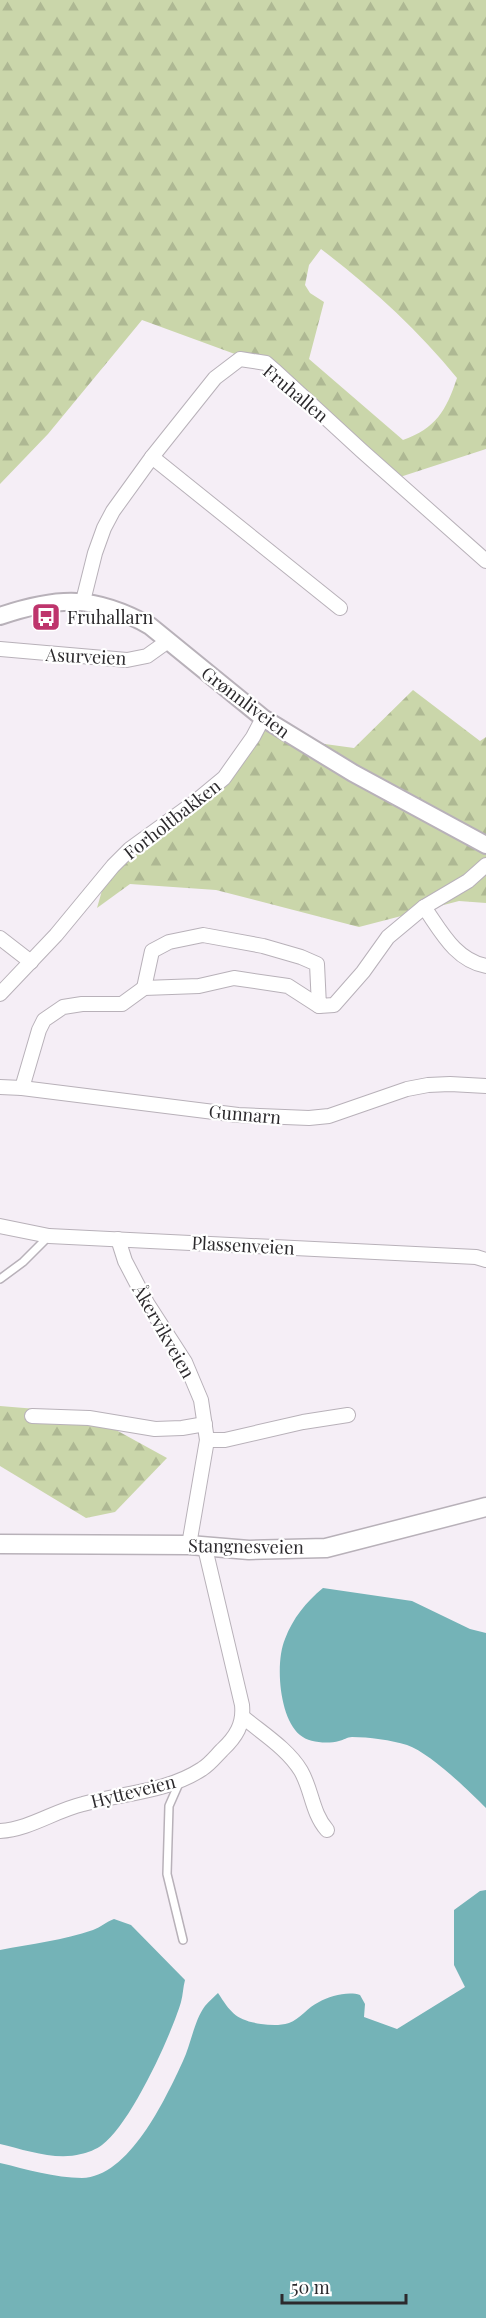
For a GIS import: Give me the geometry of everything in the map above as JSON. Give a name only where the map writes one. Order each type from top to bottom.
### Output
[{"type":"main road","name":"Stangnesveien","points":[[0,1544],[197,1546],[249,1550],[326,1548],[486,1507]]},
{"type":"street","name":"Fruhallen","points":[[83,601],[104,528],[152,457],[215,378],[240,359],[266,363],[486,561]]},
{"type":"street","points":[[152,457],[340,608]]},
{"type":"street","name":"Grønnliveien","points":[[0,616],[32,607],[83,601],[130,615],[150,626],[263,718],[353,773],[486,845]]},
{"type":"street","name":"Asurveien","points":[[0,650],[127,660],[147,657],[168,641]]},
{"type":"street","name":"Forholtbakken","points":[[0,994],[56,935],[130,849],[224,778],[247,746],[263,718]]},
{"type":"street","points":[[22,1088],[39,1030],[52,1013],[63,1007],[82,1004],[122,1004],[144,987],[199,986],[234,978],[288,986],[319,1006],[334,1005],[363,972],[388,937],[424,907],[468,881],[486,865]]},
{"type":"street","points":[[424,907],[455,950],[473,964],[486,966]]},
{"type":"street","points":[[144,987],[152,951],[169,942],[203,935],[263,946],[318,964],[319,1006]]},
{"type":"street","points":[[0,938],[30,962]]},
{"type":"street","name":"Gunnarn","points":[[0,1087],[238,1115],[309,1118],[329,1116],[407,1089],[428,1085],[450,1083],[486,1086]]},
{"type":"street","name":"Plassenveien","points":[[0,1226],[49,1236],[476,1257],[486,1260]]},
{"type":"street","name":"Åkervikveien","points":[[118,1239],[125,1261],[185,1362],[201,1400],[207,1440],[197,1546]]},
{"type":"street","points":[[207,1440],[225,1440],[303,1422],[348,1415]]},
{"type":"street","points":[[32,1416],[89,1418],[155,1430],[205,1424]]},
{"type":"street","points":[[197,1546],[242,1706],[243,1717],[296,1764],[304,1778],[317,1815],[327,1830]]},
{"type":"street","name":"Hytteveien","points":[[0,1831],[17,1830],[81,1804],[166,1786],[181,1779],[203,1768],[231,1741],[243,1717]]},
{"type":"lane","points":[[0,1280],[23,1262],[49,1236]]},
{"type":"lane","points":[[181,1779],[169,1806],[167,1874],[183,1940]]},
{"type":"green space","points":[[0,0],[486,0],[486,449],[400,477],[287,373],[142,320],[48,434],[0,484]],"holes":[[[321,249],[340,263],[410,326],[457,378],[449,400],[432,424],[403,440],[309,359],[324,302],[310,293],[305,285],[309,265]]]},
{"type":"green space","points":[[413,690],[480,741],[486,737],[486,903],[459,901],[359,927],[216,890],[130,884],[97,908],[107,873],[206,794],[259,715],[303,741],[354,748]]},
{"type":"green space","points":[[0,1406],[85,1413],[167,1458],[115,1512],[86,1518],[0,1466]]},
{"type":"water","points":[[323,1588],[412,1601],[470,1629],[486,1633],[486,1808],[427,1756],[407,1745],[359,1737],[324,1743],[304,1738],[293,1727],[287,1716],[281,1689],[282,1649],[296,1617]]},
{"type":"water","points":[[486,1890],[486,2318],[0,2318],[0,2163],[72,2178],[99,2174],[115,2165],[130,2151],[156,2115],[183,2061],[201,2012],[218,1993],[231,2011],[240,2018],[275,2025],[293,2021],[315,2004],[328,1998],[345,1994],[360,1995],[365,2004],[364,2017],[397,2029],[465,1987],[454,1965],[454,1910],[480,1891]]},
{"type":"water","points":[[114,1919],[131,1925],[185,1980],[176,2017],[148,2079],[137,2100],[113,2135],[92,2151],[61,2156],[30,2152],[0,2144],[0,1950],[82,1933],[96,1929]]},
{"type":"place","name":"Fruhallarn","points":[[46,617]]}]
